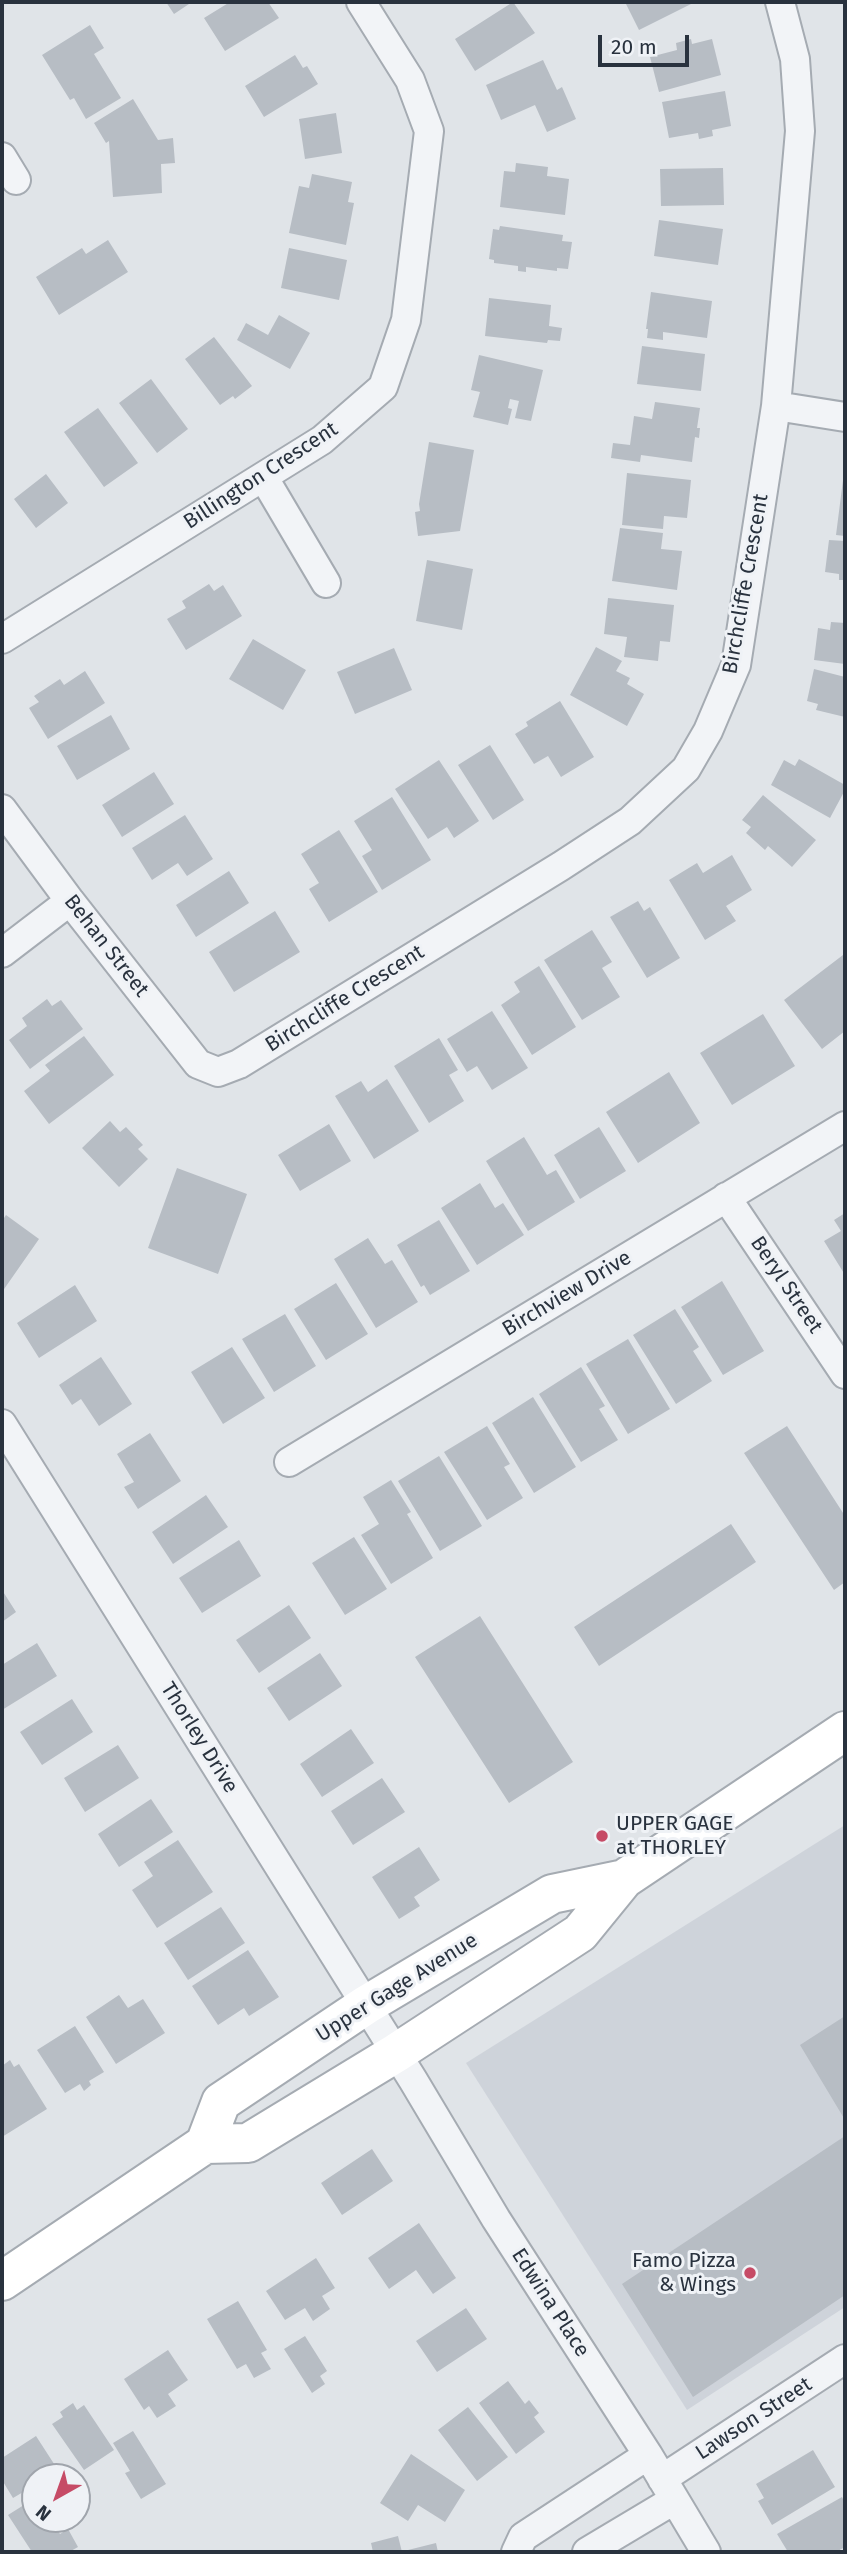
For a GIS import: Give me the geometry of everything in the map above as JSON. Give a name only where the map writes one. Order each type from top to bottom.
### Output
[{"type":"main road","name":"Upper Gage Avenue","points":[[624,1880],[552,1894],[366,2005],[221,2102],[205,2144],[248,2143],[396,2053],[580,1933],[624,1880],[845,1731]]},
{"type":"main road","points":[[2,2281],[205,2144]]},
{"type":"street","name":"Billington Crescent","points":[[2,639],[322,440],[383,387],[406,320],[429,131],[410,80],[361,2]]},
{"type":"street","name":"Birchcliffe Crescent","points":[[218,1072],[239,1064],[630,821],[686,769],[708,731],[736,665],[776,407],[800,131],[795,59],[780,2]]},
{"type":"street","points":[[776,407],[845,417]]},
{"type":"street","points":[[264,478],[326,583]]},
{"type":"street","name":"Behan Street","points":[[2,809],[70,901],[198,1064],[218,1072]]},
{"type":"street","points":[[2,953],[70,901]]},
{"type":"street","name":"Birchview Drive","points":[[289,1462],[845,1126]]},
{"type":"street","name":"Beryl Street","points":[[726,1198],[845,1374]]},
{"type":"street","name":"Thorley Drive","points":[[2,1424],[396,2053]]},
{"type":"street","name":"Edwina Place","points":[[396,2053],[496,2219],[648,2455],[706,2552]]},
{"type":"street","name":"Lawson Street","points":[[587,2552],[845,2359]]},
{"type":"street","points":[[516,2552],[523,2537],[648,2455]]},
{"type":"shaded area","points":[[845,1825],[845,2307],[687,2410],[466,2063]]},
{"type":"building","points":[[166,2],[192,2],[174,14]]},
{"type":"building","points":[[230,2],[268,2],[279,18],[225,51],[204,18]]},
{"type":"building","points":[[513,2],[535,33],[475,71],[455,39]]},
{"type":"building","points":[[625,2],[695,2],[639,30]]},
{"type":"building","points":[[90,25],[104,48],[94,54],[121,98],[86,119],[74,98],[70,100],[42,55]]},
{"type":"building","points":[[691,39],[692,44],[712,39],[721,75],[659,92],[650,57],[677,50],[676,43]]},
{"type":"building","points":[[295,55],[303,68],[307,66],[318,84],[264,117],[245,86]]},
{"type":"building","points":[[543,60],[557,90],[562,87],[576,119],[547,132],[535,105],[501,120],[486,85]]},
{"type":"building","points":[[725,91],[731,126],[712,130],[713,136],[699,139],[698,133],[669,138],[662,102]]},
{"type":"building","points":[[133,99],[158,140],[173,138],[175,163],[161,164],[162,193],[113,197],[109,141],[106,143],[94,123]]},
{"type":"building","points":[[336,113],[342,153],[305,159],[299,119]]},
{"type":"building","points":[[516,163],[548,167],[547,176],[569,179],[565,215],[500,207],[504,171],[515,172]]},
{"type":"building","points":[[723,168],[724,205],[661,206],[660,169]]},
{"type":"building","points":[[312,174],[352,182],[348,202],[354,203],[346,245],[289,233],[299,186],[309,188]]},
{"type":"building","points":[[659,220],[723,229],[718,265],[654,256]]},
{"type":"building","points":[[500,226],[563,235],[562,241],[572,242],[568,269],[557,268],[557,271],[526,267],[526,272],[518,271],[518,266],[494,263],[494,260],[489,259],[493,229],[499,230]]},
{"type":"building","points":[[108,240],[128,272],[59,315],[36,277],[82,248],[86,254]]},
{"type":"building","points":[[289,248],[347,260],[339,300],[281,288]]},
{"type":"building","points":[[651,292],[712,301],[707,338],[663,332],[663,340],[647,338]]},
{"type":"building","points":[[489,298],[551,305],[549,326],[562,328],[560,341],[548,340],[547,343],[485,336]]},
{"type":"building","points":[[279,315],[310,333],[290,369],[237,340],[246,323],[268,335]]},
{"type":"building","points":[[214,337],[252,386],[235,399],[233,396],[220,405],[185,359]]},
{"type":"building","points":[[642,346],[705,354],[701,391],[637,384]]},
{"type":"building","points":[[479,355],[543,370],[531,421],[515,418],[519,401],[510,399],[508,408],[512,409],[508,425],[473,417],[480,392],[471,390]]},
{"type":"building","points":[[151,379],[188,429],[157,453],[119,403]]},
{"type":"building","points":[[655,402],[700,408],[697,428],[700,428],[699,438],[695,437],[692,462],[641,455],[640,462],[611,458],[613,443],[630,445],[634,416],[652,419]]},
{"type":"building","points":[[98,408],[138,463],[104,487],[64,432]]},
{"type":"building","points":[[429,442],[474,450],[460,531],[418,536],[415,512],[420,511]]},
{"type":"building","points":[[627,473],[691,480],[687,518],[664,516],[663,529],[622,525]]},
{"type":"building","points":[[46,474],[68,503],[36,528],[14,499]]},
{"type":"building","points":[[843,480],[845,481],[845,536],[836,535]]},
{"type":"building","points":[[620,528],[663,533],[661,549],[682,551],[677,590],[612,581]]},
{"type":"building","points":[[829,540],[845,541],[845,580],[839,580],[839,574],[825,572]]},
{"type":"building","points":[[427,560],[473,569],[462,630],[416,621]]},
{"type":"building","points":[[209,584],[214,591],[223,585],[242,616],[186,650],[167,619],[186,608],[182,601]]},
{"type":"building","points":[[608,598],[674,605],[670,642],[660,641],[658,661],[624,657],[627,637],[604,634]]},
{"type":"building","points":[[831,622],[845,623],[845,664],[814,660],[818,628],[830,630]]},
{"type":"building","points":[[253,639],[306,670],[283,710],[229,679]]},
{"type":"building","points":[[596,647],[622,661],[616,671],[630,678],[627,684],[644,694],[627,726],[570,695]]},
{"type":"building","points":[[394,648],[412,690],[355,714],[337,672]]},
{"type":"building","points":[[814,669],[845,677],[845,717],[816,710],[818,704],[807,701]]},
{"type":"building","points":[[85,671],[105,703],[48,739],[29,708],[39,702],[34,696],[60,679],[64,685]]},
{"type":"building","points":[[560,701],[594,757],[561,777],[548,756],[534,764],[515,734],[528,726],[526,722]]},
{"type":"building","points":[[111,715],[130,749],[77,780],[57,746]]},
{"type":"building","points":[[490,745],[524,800],[493,820],[458,765]]},
{"type":"building","points":[[799,759],[845,785],[830,818],[771,785],[784,760],[795,766]]},
{"type":"building","points":[[439,760],[479,821],[454,838],[447,827],[428,839],[395,789]]},
{"type":"building","points":[[154,772],[174,804],[122,837],[102,805]]},
{"type":"building","points":[[763,795],[816,840],[792,867],[768,846],[765,850],[746,833],[751,827],[742,820]]},
{"type":"building","points":[[392,797],[431,860],[382,890],[362,856],[372,850],[354,821]]},
{"type":"building","points":[[185,815],[213,859],[187,876],[178,863],[152,880],[132,848]]},
{"type":"building","points":[[339,830],[378,892],[329,922],[309,889],[319,883],[301,854]]},
{"type":"building","points":[[732,855],[752,890],[726,906],[736,921],[705,940],[669,880],[697,863],[703,873]]},
{"type":"building","points":[[229,871],[249,903],[196,937],[176,905]]},
{"type":"building","points":[[638,901],[644,911],[650,907],[680,958],[647,978],[610,917]]},
{"type":"building","points":[[275,911],[300,952],[234,992],[209,952]]},
{"type":"building","points":[[592,930],[612,962],[602,968],[620,997],[582,1020],[544,960]]},
{"type":"building","points":[[843,955],[845,1031],[822,1049],[784,1000]]},
{"type":"building","points":[[539,966],[576,1027],[532,1055],[501,1005],[520,992],[514,982]]},
{"type":"building","points":[[47,999],[52,1006],[61,1000],[83,1029],[30,1069],[9,1040],[27,1026],[22,1018]]},
{"type":"building","points":[[492,1011],[528,1068],[492,1090],[477,1066],[467,1072],[447,1039]]},
{"type":"building","points":[[763,1014],[795,1066],[732,1105],[700,1053]]},
{"type":"building","points":[[84,1036],[114,1075],[49,1124],[24,1091],[50,1071],[45,1065]]},
{"type":"building","points":[[439,1038],[458,1070],[449,1075],[464,1101],[429,1123],[394,1066]]},
{"type":"building","points":[[669,1072],[700,1123],[638,1163],[606,1112]]},
{"type":"building","points":[[387,1079],[419,1131],[374,1159],[335,1096],[361,1081],[368,1092]]},
{"type":"building","points":[[110,1121],[120,1132],[126,1127],[143,1145],[138,1149],[148,1159],[119,1187],[82,1148]]},
{"type":"building","points":[[329,1124],[351,1161],[300,1191],[278,1155]]},
{"type":"building","points":[[599,1127],[626,1171],[580,1199],[554,1155]]},
{"type":"building","points":[[524,1137],[547,1175],[556,1170],[575,1202],[528,1231],[486,1161]]},
{"type":"building","points":[[177,1168],[247,1194],[218,1274],[148,1248]]},
{"type":"building","points":[[480,1183],[495,1208],[503,1203],[524,1235],[477,1265],[441,1208]]},
{"type":"building","points":[[845,1213],[845,1275],[824,1241],[841,1231],[834,1220]]},
{"type":"building","points":[[6,1215],[39,1239],[2,1292],[2,1221]]},
{"type":"building","points":[[439,1220],[470,1271],[430,1295],[424,1285],[421,1287],[397,1245]]},
{"type":"building","points":[[368,1238],[385,1264],[392,1260],[418,1302],[376,1328],[334,1259]]},
{"type":"building","points":[[722,1281],[764,1351],[723,1375],[681,1307]]},
{"type":"building","points":[[336,1283],[368,1334],[326,1360],[294,1309]]},
{"type":"building","points":[[75,1285],[97,1321],[39,1358],[17,1323]]},
{"type":"building","points":[[675,1309],[699,1347],[693,1351],[712,1381],[676,1404],[633,1335]]},
{"type":"building","points":[[285,1314],[316,1366],[274,1392],[242,1339]]},
{"type":"building","points":[[628,1339],[670,1409],[628,1434],[586,1364]]},
{"type":"building","points":[[232,1347],[265,1398],[223,1424],[191,1372]]},
{"type":"building","points":[[101,1357],[132,1404],[99,1426],[81,1399],[72,1405],[59,1385]]},
{"type":"building","points":[[581,1367],[605,1406],[599,1409],[618,1440],[581,1462],[539,1394]]},
{"type":"building","points":[[533,1397],[576,1467],[534,1493],[492,1423]]},
{"type":"building","points":[[487,1426],[510,1464],[504,1467],[523,1498],[487,1520],[444,1452]]},
{"type":"building","points":[[787,1426],[845,1516],[845,1582],[834,1590],[744,1453]]},
{"type":"building","points":[[150,1433],[181,1481],[138,1509],[124,1487],[134,1482],[117,1454]]},
{"type":"building","points":[[439,1456],[482,1526],[440,1551],[398,1481]]},
{"type":"building","points":[[391,1480],[411,1512],[407,1514],[433,1558],[391,1584],[361,1535],[379,1524],[363,1497]]},
{"type":"building","points":[[206,1495],[228,1527],[173,1564],[152,1532]]},
{"type":"building","points":[[731,1524],[756,1562],[599,1666],[574,1627]]},
{"type":"building","points":[[354,1537],[387,1589],[345,1615],[312,1563]]},
{"type":"building","points":[[239,1540],[261,1576],[202,1613],[179,1578]]},
{"type":"building","points":[[2,1590],[16,1612],[2,1622]]},
{"type":"building","points":[[289,1605],[311,1638],[259,1673],[236,1640]]},
{"type":"building","points":[[480,1616],[573,1762],[509,1803],[415,1657]]},
{"type":"building","points":[[37,1643],[57,1676],[2,1710],[2,1665]]},
{"type":"building","points":[[320,1653],[342,1686],[289,1721],[267,1688]]},
{"type":"building","points":[[72,1699],[93,1732],[42,1765],[20,1732]]},
{"type":"building","points":[[351,1729],[374,1763],[322,1797],[300,1764]]},
{"type":"building","points":[[118,1745],[139,1778],[85,1812],[64,1778]]},
{"type":"building","points":[[382,1778],[405,1812],[353,1845],[331,1811]]},
{"type":"building","points":[[151,1799],[173,1832],[119,1867],[98,1834]]},
{"type":"building","points":[[178,1840],[213,1892],[157,1928],[132,1890],[153,1876],[144,1862]]},
{"type":"building","points":[[419,1847],[440,1880],[414,1897],[420,1906],[399,1919],[372,1877]]},
{"type":"building","points":[[221,1907],[245,1943],[188,1980],[164,1943]]},
{"type":"building","points":[[248,1950],[279,1997],[249,2016],[244,2008],[218,2025],[192,1986]]},
{"type":"building","points":[[119,1995],[128,2008],[143,1999],[165,2033],[116,2064],[86,2017]]},
{"type":"building","points":[[845,2016],[845,2120],[800,2045]]},
{"type":"building","points":[[75,2026],[104,2072],[89,2081],[91,2085],[84,2091],[80,2084],[65,2093],[37,2050]]},
{"type":"building","points":[[10,2060],[14,2067],[19,2064],[47,2109],[2,2137],[2,2066]]},
{"type":"building","points":[[845,2136],[845,2295],[693,2397],[622,2284]]},
{"type":"building","points":[[372,2149],[393,2181],[342,2215],[321,2183]]},
{"type":"building","points":[[419,2223],[456,2278],[433,2294],[416,2270],[389,2289],[368,2258]]},
{"type":"building","points":[[316,2258],[335,2288],[322,2296],[330,2309],[313,2321],[305,2308],[285,2320],[266,2291]]},
{"type":"building","points":[[238,2301],[267,2350],[261,2353],[271,2369],[254,2378],[246,2364],[237,2369],[207,2319]]},
{"type":"building","points":[[466,2308],[487,2339],[437,2372],[416,2341]]},
{"type":"building","points":[[305,2336],[327,2371],[320,2376],[325,2384],[312,2393],[284,2349]]},
{"type":"building","points":[[168,2350],[188,2380],[168,2394],[176,2406],[157,2418],[149,2406],[144,2410],[124,2379]]},
{"type":"building","points":[[508,2381],[525,2404],[529,2400],[539,2413],[534,2417],[545,2432],[516,2454],[479,2403]]},
{"type":"building","points":[[73,2403],[77,2410],[84,2405],[114,2450],[91,2465],[91,2463],[79,2463],[52,2424],[63,2417],[60,2412]]},
{"type":"building","points":[[468,2407],[508,2457],[477,2481],[438,2430]]},
{"type":"building","points":[[133,2431],[166,2484],[141,2499],[125,2473],[130,2471],[113,2443]]},
{"type":"building","points":[[36,2436],[53,2463],[21,2463],[21,2493],[13,2498],[2,2480],[2,2458]]},
{"type":"building","points":[[813,2450],[835,2487],[772,2525],[758,2501],[764,2498],[756,2484]]},
{"type":"building","points":[[411,2454],[465,2490],[445,2522],[418,2505],[408,2521],[380,2503]]},
{"type":"building","points":[[842,2497],[845,2503],[845,2547],[836,2552],[788,2552],[777,2534]]},
{"type":"building","points":[[21,2507],[21,2533],[70,2533],[78,2547],[69,2552],[32,2552],[8,2515]]},
{"type":"building","points":[[398,2536],[402,2552],[373,2552],[371,2543]]},
{"type":"building","points":[[436,2543],[438,2552],[404,2552],[404,2551]]},
{"type":"place","name":"UPPER GAGE at THORLEY","points":[[602,1836]]},
{"type":"place","name":"Famo Pizza & Wings","points":[[750,2273]]}]
